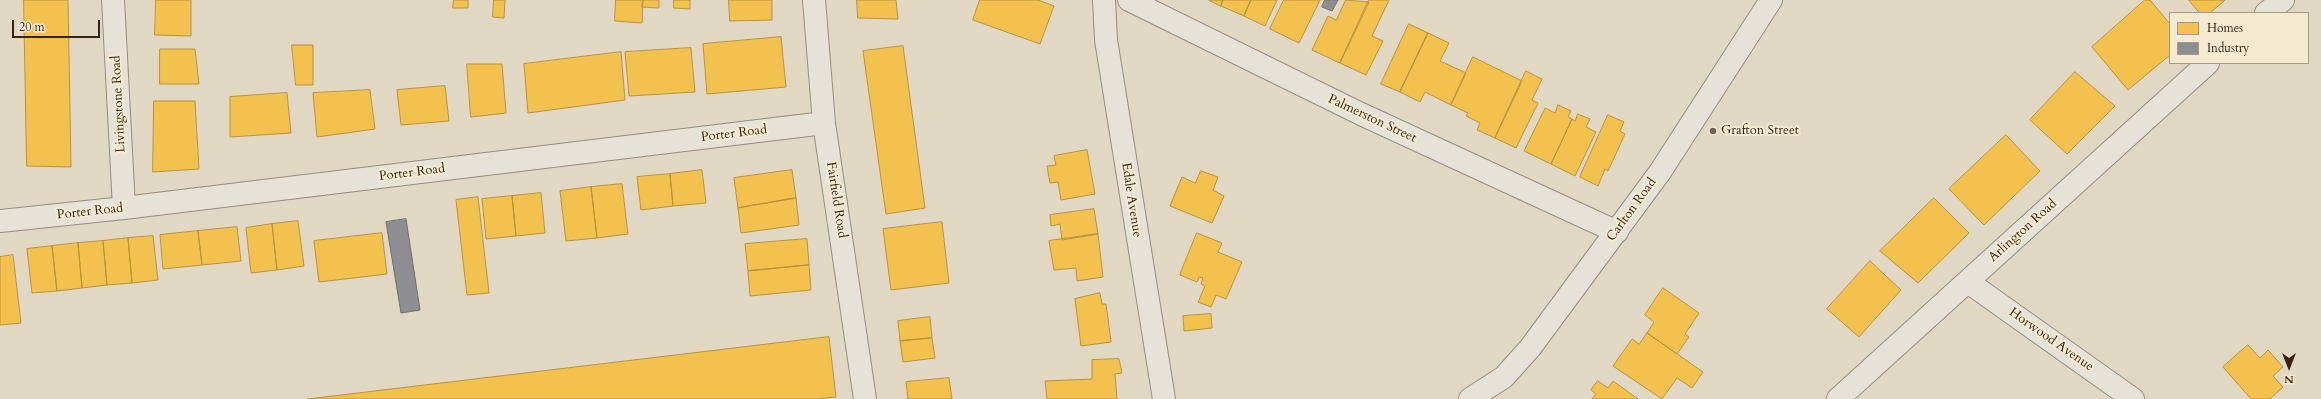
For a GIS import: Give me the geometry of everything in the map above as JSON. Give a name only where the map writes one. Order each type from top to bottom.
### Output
[{"type":"street","name":"Livingstone Road","points":[[113,0],[124,208]]},
{"type":"street","name":"Fairfield Road","points":[[814,0],[824,123],[866,399]]},
{"type":"street","name":"Edale Avenue","points":[[1104,0],[1106,40],[1164,399]]},
{"type":"street","name":"Palmerston Street","points":[[1129,0],[1360,114],[1616,232]]},
{"type":"street","name":"Carlton Road","points":[[1470,399],[1504,377],[1530,348],[1660,172],[1771,0]]},
{"type":"street","points":[[2267,12],[2283,0]]},
{"type":"street","name":"Arlington Road","points":[[1838,399],[2207,64]]},
{"type":"street","name":"Porter Road","points":[[0,221],[124,208],[824,123]]},
{"type":"street","name":"Horwood Avenue","points":[[1968,282],[2133,399]]},
{"type":"building: Homes","points":[[24,0],[68,0],[71,167],[27,166]]},
{"type":"building: Homes","points":[[156,0],[191,0],[191,36],[155,35]]},
{"type":"building: Homes","points":[[454,0],[468,0],[468,8],[453,8]]},
{"type":"building: Homes","points":[[494,0],[505,0],[504,18],[493,17]]},
{"type":"building: Homes","points":[[616,0],[643,0],[642,23],[615,21]]},
{"type":"building: Homes","points":[[643,0],[659,0],[659,8],[642,7]]},
{"type":"building: Homes","points":[[674,0],[690,0],[690,9],[674,8]]},
{"type":"building: Homes","points":[[729,0],[772,0],[772,20],[730,21]]},
{"type":"building: Homes","points":[[857,0],[896,0],[898,19],[858,18]]},
{"type":"building: Homes","points":[[980,0],[1038,0],[1054,6],[1040,44],[973,20]]},
{"type":"building: Homes","points":[[1209,0],[1223,0],[1221,6]]},
{"type":"building: Homes","points":[[1223,0],[1251,0],[1244,16],[1221,6]]},
{"type":"building: Homes","points":[[1251,0],[1277,0],[1265,26],[1244,16]]},
{"type":"building: Homes","points":[[1284,0],[1320,0],[1299,43],[1270,29]]},
{"type":"building: Homes","points":[[1346,0],[1369,2],[1340,63],[1312,50],[1328,16],[1336,20]]},
{"type":"building: Homes","points":[[1369,0],[1389,0],[1372,36],[1383,41],[1366,75],[1340,63]]},
{"type":"building: Homes","points":[[2145,0],[2150,0],[2169,23],[2169,56],[2128,90],[2092,47]]},
{"type":"building: Homes","points":[[2189,0],[2225,0],[2211,12],[2199,12]]},
{"type":"building: Homes","points":[[1409,24],[1428,33],[1400,92],[1381,84]]},
{"type":"building: Homes","points":[[1428,33],[1449,43],[1440,61],[1466,73],[1451,105],[1425,92],[1420,102],[1400,92]]},
{"type":"building: Homes","points":[[781,37],[786,87],[707,94],[703,44]]},
{"type":"building: Homes","points":[[292,45],[313,45],[313,85],[296,85]]},
{"type":"building: Homes","points":[[903,46],[925,208],[886,214],[863,51]]},
{"type":"building: Homes","points":[[691,48],[695,92],[629,96],[625,52]]},
{"type":"building: Homes","points":[[160,49],[195,49],[199,84],[160,84]]},
{"type":"building: Homes","points":[[621,52],[625,100],[528,113],[524,64]]},
{"type":"building: Homes","points":[[1473,57],[1522,81],[1495,138],[1477,130],[1480,123],[1466,116],[1468,113],[1451,105]]},
{"type":"building: Homes","points":[[467,64],[502,64],[506,113],[471,117]]},
{"type":"building: Homes","points":[[1526,71],[1542,79],[1532,100],[1538,103],[1516,148],[1495,138]]},
{"type":"building: Homes","points":[[2075,72],[2115,106],[2067,154],[2030,120]]},
{"type":"building: Homes","points":[[445,86],[449,121],[401,125],[397,90]]},
{"type":"building: Homes","points":[[370,90],[375,129],[317,137],[313,93]]},
{"type":"building: Homes","points":[[287,93],[291,133],[230,137],[230,97]]},
{"type":"building: Homes","points":[[154,101],[195,101],[199,169],[153,172]]},
{"type":"building: Homes","points":[[1558,105],[1571,111],[1568,117],[1572,119],[1551,164],[1524,151],[1545,108],[1555,113]]},
{"type":"building: Homes","points":[[1578,114],[1590,119],[1586,127],[1596,132],[1575,176],[1551,164],[1572,119],[1575,121]]},
{"type":"building: Homes","points":[[1608,115],[1624,122],[1620,131],[1625,134],[1608,171],[1605,169],[1598,186],[1580,177]]},
{"type":"building: Homes","points":[[2006,135],[2040,171],[1984,225],[1949,189]]},
{"type":"building: Homes","points":[[1087,150],[1095,194],[1061,200],[1058,182],[1050,183],[1047,166],[1056,165],[1054,156]]},
{"type":"building: Homes","points":[[702,170],[706,203],[673,206],[670,174]]},
{"type":"building: Homes","points":[[792,170],[796,198],[738,208],[734,178]]},
{"type":"building: Homes","points":[[1201,171],[1218,177],[1213,190],[1224,196],[1212,223],[1170,206],[1182,177],[1195,183]]},
{"type":"building: Homes","points":[[670,174],[673,206],[641,210],[637,177]]},
{"type":"building: Homes","points":[[622,184],[628,234],[597,238],[591,187]]},
{"type":"building: Homes","points":[[591,187],[597,238],[566,241],[560,191]]},
{"type":"building: Homes","points":[[541,193],[545,233],[516,236],[512,196]]},
{"type":"building: Homes","points":[[512,196],[516,236],[486,239],[482,199]]},
{"type":"building: Homes","points":[[478,197],[489,293],[467,295],[456,200]]},
{"type":"building: Homes","points":[[796,198],[799,225],[741,233],[738,208]]},
{"type":"building: Homes","points":[[1934,198],[1969,233],[1918,283],[1880,251]]},
{"type":"building: Homes","points":[[1094,209],[1098,234],[1062,240],[1060,224],[1051,226],[1050,215]]},
{"type":"building: Homes","points":[[298,221],[304,266],[277,270],[272,224]]},
{"type":"building: Homes","points":[[942,222],[949,283],[891,290],[883,229]]},
{"type":"building: Homes","points":[[272,224],[277,270],[251,273],[246,228]]},
{"type":"building: Homes","points":[[237,227],[241,261],[202,265],[198,231]]},
{"type":"building: Homes","points":[[198,231],[202,265],[163,269],[160,235]]},
{"type":"building: Homes","points":[[382,233],[387,274],[319,282],[314,241]]},
{"type":"building: Homes","points":[[1197,233],[1222,243],[1218,252],[1242,262],[1226,299],[1216,295],[1211,307],[1198,302],[1205,286],[1201,284],[1203,278],[1199,277],[1197,282],[1180,275]]},
{"type":"building: Homes","points":[[1098,234],[1103,277],[1077,281],[1076,268],[1054,270],[1049,241]]},
{"type":"building: Homes","points":[[153,236],[158,280],[132,283],[128,238]]},
{"type":"building: Homes","points":[[128,238],[132,283],[107,285],[103,241]]},
{"type":"building: Homes","points":[[807,239],[809,265],[748,271],[745,244]]},
{"type":"building: Homes","points":[[103,241],[107,285],[82,288],[78,243]]},
{"type":"building: Homes","points":[[78,243],[82,288],[57,291],[52,246]]},
{"type":"building: Homes","points":[[52,246],[57,291],[32,293],[27,249]]},
{"type":"building: Homes","points":[[13,255],[21,323],[0,325],[0,257]]},
{"type":"building: Homes","points":[[1870,261],[1901,290],[1859,337],[1827,309]]},
{"type":"building: Homes","points":[[809,265],[811,290],[750,296],[748,271]]},
{"type":"building: Homes","points":[[1663,288],[1699,313],[1685,334],[1689,337],[1677,354],[1647,333],[1654,322],[1645,315]]},
{"type":"building: Homes","points":[[1100,293],[1102,304],[1106,304],[1111,342],[1081,346],[1075,299]]},
{"type":"building: Homes","points":[[1211,314],[1212,328],[1184,331],[1183,316]]},
{"type":"building: Homes","points":[[930,317],[932,338],[900,341],[898,321]]},
{"type":"building: Homes","points":[[1647,333],[1703,372],[1692,388],[1677,378],[1662,399],[1613,366],[1632,339],[1639,344]]},
{"type":"building: Homes","points":[[829,337],[836,397],[817,399],[308,399]]},
{"type":"building: Homes","points":[[932,338],[935,358],[903,362],[900,341]]},
{"type":"building: Homes","points":[[2248,345],[2260,358],[2268,350],[2283,367],[2273,376],[2283,387],[2270,399],[2251,399],[2223,367]]},
{"type":"building: Homes","points":[[1119,359],[1122,373],[1115,374],[1117,399],[1047,399],[1045,381],[1092,379],[1092,360]]},
{"type":"building: Homes","points":[[949,378],[952,399],[908,399],[906,382]]},
{"type":"building: Homes","points":[[1598,381],[1608,388],[1613,381],[1638,399],[1592,399],[1596,394],[1591,390]]},
{"type":"building: Industry","points":[[1325,0],[1338,0],[1332,11],[1322,7]]},
{"type":"building: Industry","points":[[406,219],[420,310],[401,313],[386,222]]},
{"type":"place","name":"Grafton Street","points":[[1713,131]]}]
